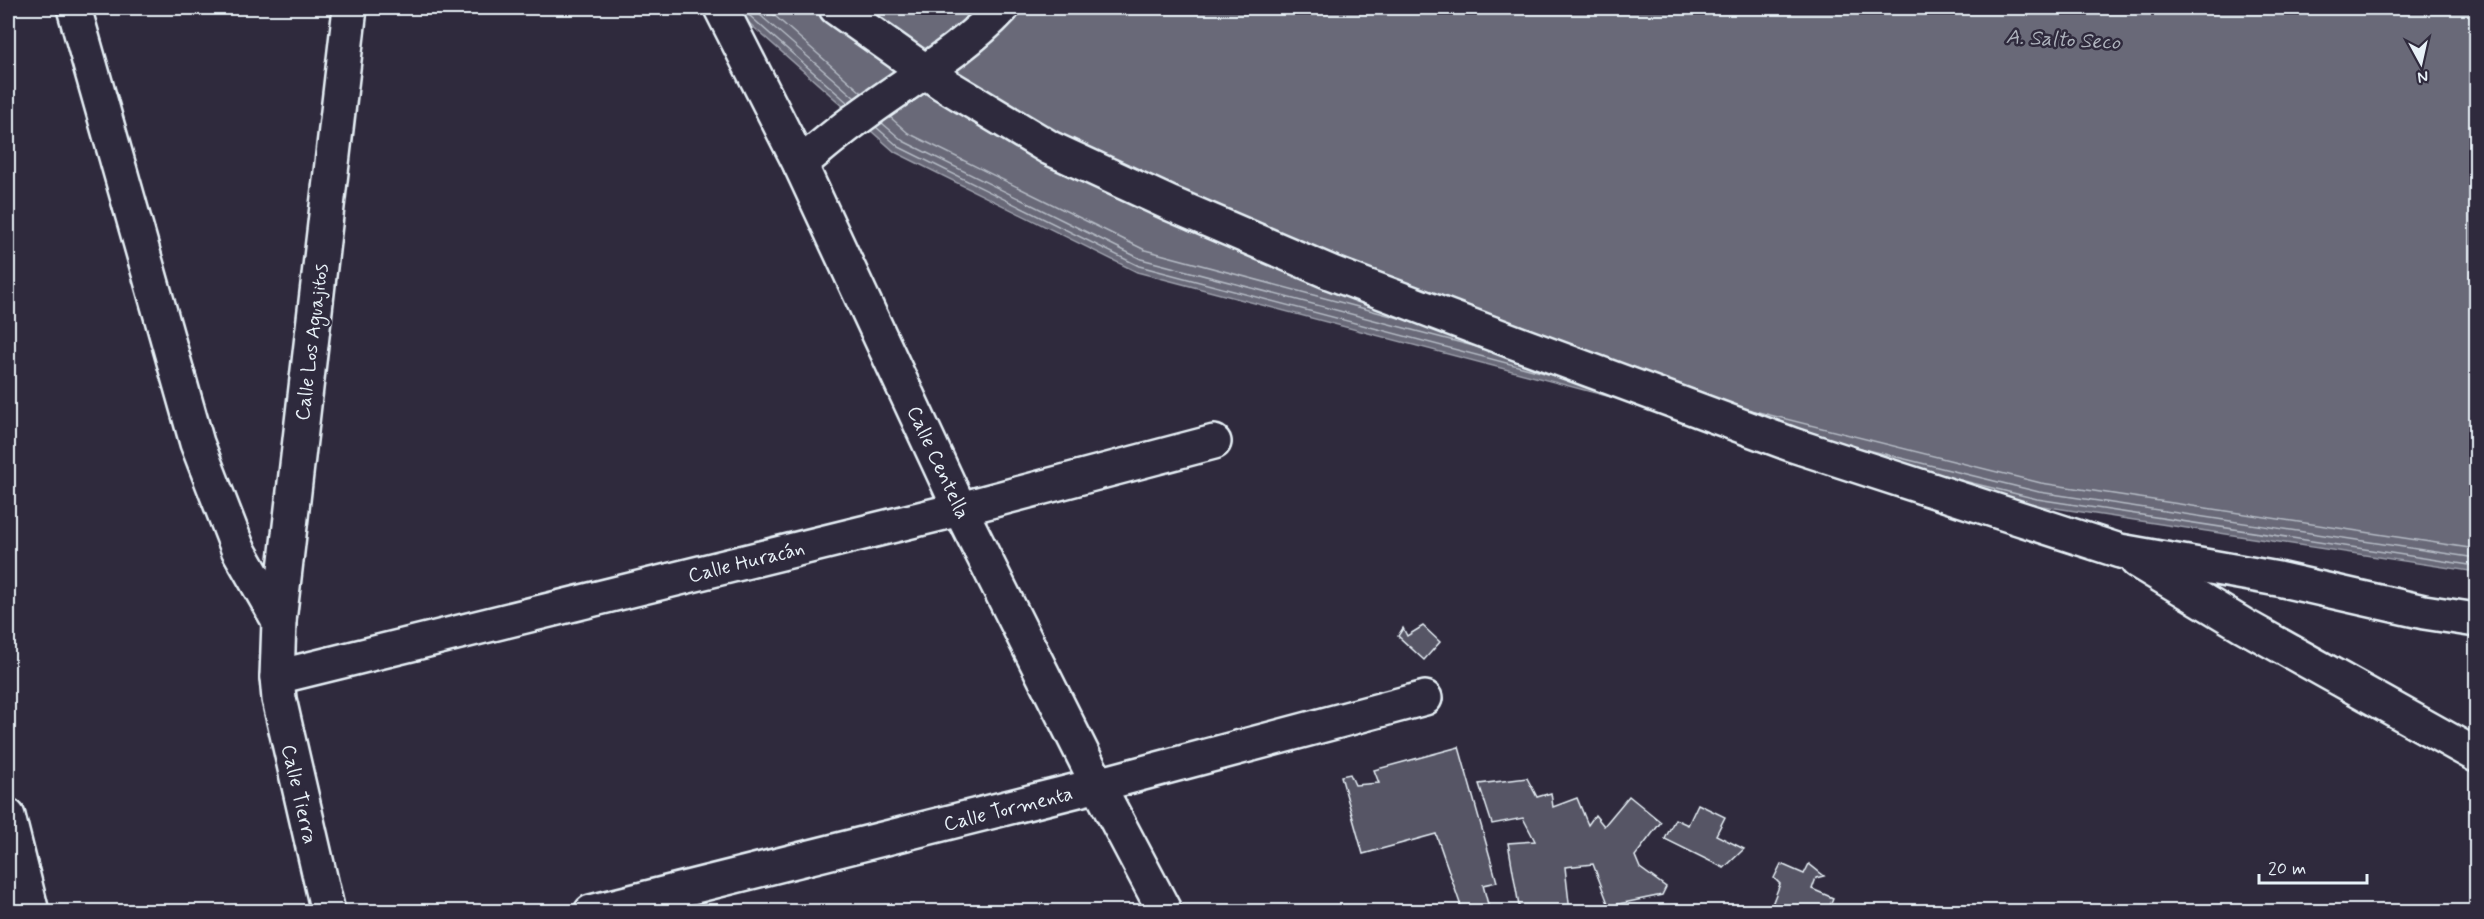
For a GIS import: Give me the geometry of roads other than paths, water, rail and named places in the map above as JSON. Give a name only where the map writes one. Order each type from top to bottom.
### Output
[{"type":"street","points":[[74,8],[197,443],[238,549],[279,621]]},
{"type":"street","name":"Calle Los Aguajitos","points":[[277,676],[279,621],[350,8]]},
{"type":"street","name":"Calle Centella","points":[[721,8],[800,164],[960,508],[1098,785],[1165,912]]},
{"type":"street","points":[[836,8],[925,72],[1050,148],[1171,204],[1332,273],[1793,445],[2120,551],[2278,579],[2424,612],[2476,620]]},
{"type":"street","points":[[800,164],[857,118],[925,72],[987,24],[1002,8]]},
{"type":"street","name":"Calle Huracán","points":[[277,676],[960,508],[1214,442]]},
{"type":"street","points":[[2120,551],[2244,625],[2476,755]]},
{"type":"street","name":"Calle Tierra","points":[[277,676],[287,738],[328,912]]},
{"type":"street","name":"Calle Tormenta","points":[[591,912],[1098,785],[1425,698]]},
{"type":"street","points":[[8,816],[32,912]]},
{"type":"water","name":"A. Salto Seco","points":[[732,8],[2476,8],[2476,572],[2036,505],[1793,445],[1137,272],[895,152]]}]
